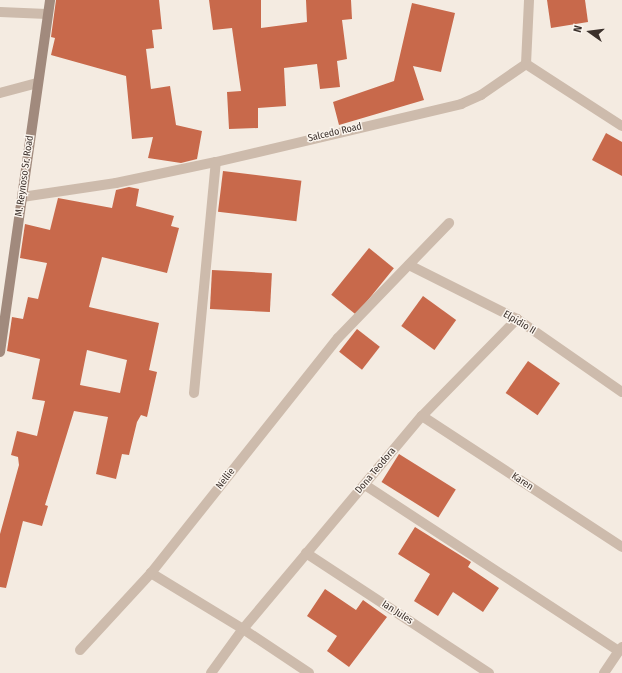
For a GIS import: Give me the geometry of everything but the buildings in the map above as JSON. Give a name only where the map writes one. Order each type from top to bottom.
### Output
[{"type":"street","name":"M. Reynoso Sr. Road","points":[[0,352],[50,0]]},
{"type":"street","points":[[529,0],[526,64],[622,126]]},
{"type":"street","points":[[0,12],[47,14]]},
{"type":"street","name":"Salcedo Road","points":[[22,197],[116,183],[216,162],[461,104],[526,64]]},
{"type":"street","points":[[0,93],[38,83]]},
{"type":"street","points":[[194,393],[216,162]]},
{"type":"street","name":"Nellie","points":[[80,650],[151,573],[338,338],[449,223]]},
{"type":"street","name":"Elpidio II","points":[[409,265],[517,319],[622,392]]},
{"type":"street","name":"Dona Teodora","points":[[243,630],[422,416],[517,319]]},
{"type":"street","name":"Karen","points":[[422,416],[622,547]]},
{"type":"street","points":[[365,485],[620,649],[604,673]]},
{"type":"street","name":"Ian Jules","points":[[306,553],[489,673]]},
{"type":"street","points":[[151,573],[243,630],[308,673]]},
{"type":"street","points":[[210,673],[243,630]]}]
